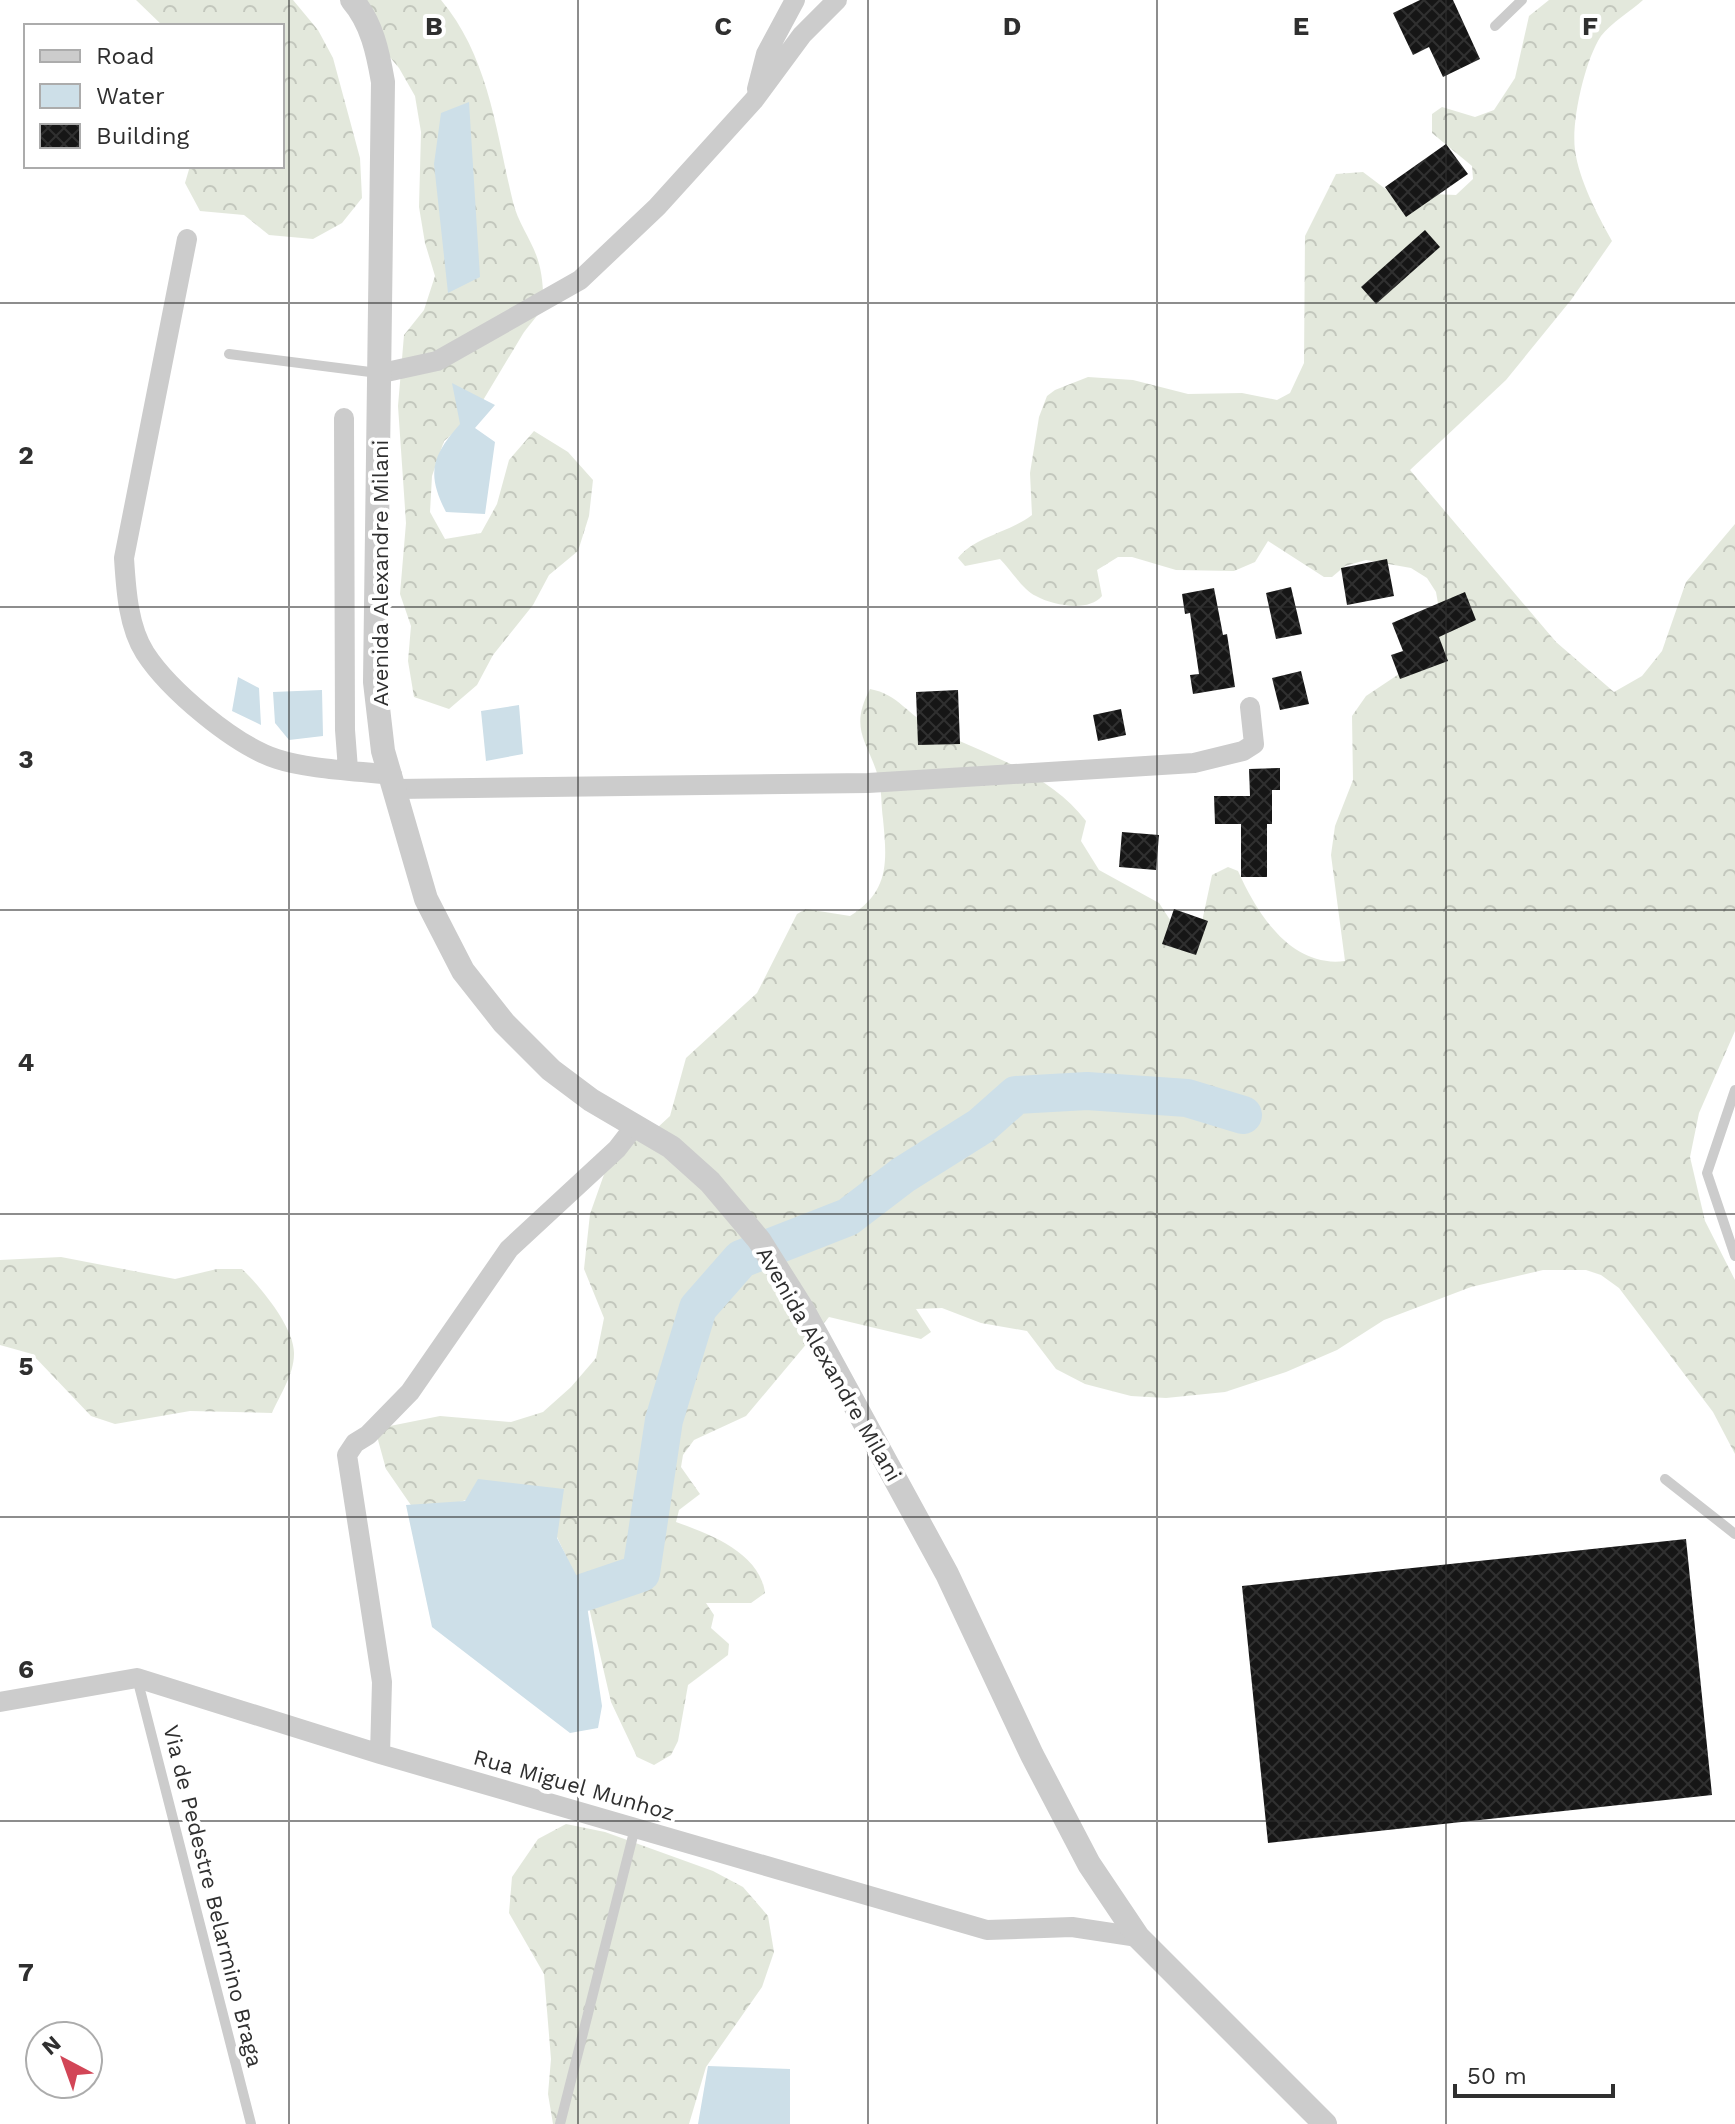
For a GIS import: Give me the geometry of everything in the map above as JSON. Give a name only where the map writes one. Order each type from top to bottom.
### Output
[{"type":"street","name":"Avenida Alexandre Milani","points":[[352,0],[362,11],[377,49],[383,82],[382,373],[375,682],[383,751],[426,899],[463,971],[504,1023],[551,1070],[681,1155],[710,1182],[759,1240],[803,1310],[947,1574],[1032,1755],[1089,1864],[1138,1937],[1325,2124]]},
{"type":"street","points":[[754,100],[766,54],[795,0]]},
{"type":"street","points":[[382,373],[437,361],[580,280],[657,207],[754,100],[802,35],[837,0]]},
{"type":"street","points":[[187,239],[124,558],[126,599],[143,651],[174,689],[219,726],[276,759],[348,769],[394,782],[868,783],[1194,763],[1243,751],[1254,744],[1250,707]]},
{"type":"street","points":[[344,418],[345,730],[348,769]]},
{"type":"street","points":[[380,1754],[382,1682],[347,1455],[355,1443],[368,1435],[410,1392],[509,1249],[617,1149],[634,1127]]},
{"type":"street","name":"Rua Miguel Munhoz","points":[[0,1702],[137,1678],[380,1754],[987,1930],[1072,1927],[1138,1937]]},
{"type":"lane","points":[[1495,26],[1522,0]]},
{"type":"lane","points":[[229,354],[382,373]]},
{"type":"lane","points":[[1735,1090],[1707,1173],[1735,1256]]},
{"type":"lane","points":[[1665,1479],[1735,1534]]},
{"type":"lane","name":"Via de Pedestre Belarmino Braga","points":[[137,1678],[251,2124]]},
{"type":"lane","points":[[560,2124],[635,1828]]},
{"type":"green space","points":[[136,0],[293,0],[318,30],[333,58],[360,158],[362,198],[342,223],[313,239],[269,235],[244,215],[200,211],[185,183],[189,168],[284,168],[284,24],[161,24]]},
{"type":"green space","points":[[342,0],[441,0],[457,22],[470,46],[489,96],[515,210],[537,256],[541,275],[544,307],[524,332],[473,417],[444,441],[432,476],[430,512],[445,539],[481,533],[497,504],[509,460],[534,431],[568,452],[593,480],[589,516],[578,551],[549,575],[533,605],[493,655],[477,685],[449,709],[414,697],[408,661],[411,626],[400,594],[406,523],[398,406],[404,335],[424,310],[435,276],[419,207],[421,132],[415,96],[399,68]]},
{"type":"green space","points":[[1549,0],[1643,0],[1601,36],[1585,75],[1575,123],[1575,150],[1580,173],[1612,241],[1571,300],[1506,380],[1410,470],[1556,642],[1614,692],[1642,676],[1662,651],[1686,582],[1735,524],[1735,1031],[1699,1113],[1690,1157],[1705,1221],[1735,1280],[1735,1454],[1713,1412],[1619,1288],[1601,1275],[1586,1270],[1543,1270],[1471,1287],[1384,1320],[1337,1350],[1286,1372],[1225,1392],[1166,1398],[1131,1396],[1085,1384],[1056,1369],[1027,1331],[981,1323],[942,1308],[916,1309],[931,1332],[921,1339],[829,1317],[746,1416],[694,1440],[683,1455],[681,1467],[700,1494],[679,1510],[676,1522],[718,1539],[744,1556],[761,1579],[765,1593],[751,1603],[706,1603],[714,1615],[711,1628],[729,1644],[728,1655],[688,1685],[678,1741],[671,1755],[654,1765],[637,1757],[611,1702],[588,1603],[549,1520],[466,1500],[425,1512],[415,1511],[386,1469],[375,1429],[440,1416],[511,1422],[543,1412],[571,1387],[596,1358],[604,1318],[584,1269],[590,1214],[607,1166],[626,1144],[656,1129],[670,1116],[686,1058],[757,993],[797,914],[806,909],[850,916],[873,896],[879,885],[885,862],[880,786],[860,725],[870,689],[896,700],[933,728],[1015,766],[1054,789],[1086,821],[1081,841],[1099,870],[1159,903],[1180,935],[1200,931],[1212,875],[1228,867],[1238,871],[1256,905],[1279,936],[1309,956],[1326,961],[1345,961],[1331,855],[1335,826],[1353,780],[1352,716],[1366,696],[1405,670],[1439,609],[1436,592],[1427,578],[1411,568],[1366,560],[1345,566],[1332,577],[1324,577],[1268,541],[1255,562],[1234,571],[1176,570],[1132,557],[1118,557],[1097,570],[1102,596],[1089,604],[1071,606],[1043,600],[1031,593],[1000,559],[965,566],[958,558],[973,545],[1032,515],[1030,473],[1039,417],[1047,396],[1055,390],[1088,377],[1133,380],[1188,394],[1242,393],[1277,400],[1290,393],[1304,363],[1305,236],[1336,174],[1363,172],[1404,203],[1432,194],[1456,195],[1473,179],[1472,166],[1432,133],[1432,114],[1442,107],[1475,117],[1494,110],[1515,78],[1529,16]]},
{"type":"green space","points":[[61,1257],[175,1279],[217,1269],[242,1269],[275,1308],[293,1344],[292,1369],[272,1413],[190,1411],[115,1424],[91,1416],[32,1354],[0,1345],[0,1260]]},
{"type":"green space","points":[[566,1824],[605,1832],[713,1871],[743,1887],[768,1916],[774,1952],[762,1987],[706,2067],[689,2124],[553,2124],[548,2094],[551,2059],[544,1974],[509,1913],[512,1877],[538,1839]]},
{"type":"water","points":[[469,102],[480,277],[448,293],[434,164],[441,113]]},
{"type":"water","points":[[452,383],[495,405],[475,428],[495,442],[485,514],[446,512],[436,486],[434,475],[438,456],[460,424]]},
{"type":"water","points":[[238,677],[259,688],[261,725],[232,711]]},
{"type":"water","points":[[322,690],[323,736],[289,740],[275,723],[273,692]]},
{"type":"water","points":[[519,705],[523,754],[486,761],[481,711]]},
{"type":"water","points":[[478,1479],[564,1489],[557,1538],[585,1592],[602,1706],[598,1728],[570,1733],[432,1627],[406,1505],[465,1501]]},
{"type":"water","points":[[708,2066],[790,2069],[790,2124],[698,2124]]},
{"type":"building","points":[[1420,0],[1453,0],[1480,59],[1443,77],[1429,47],[1413,55],[1393,13]]},
{"type":"building","points":[[1446,144],[1468,174],[1406,217],[1385,187]]},
{"type":"building","points":[[1425,230],[1440,247],[1376,304],[1361,287]]},
{"type":"building","points":[[1387,559],[1394,596],[1347,605],[1341,568]]},
{"type":"building","points":[[1291,587],[1302,634],[1276,639],[1266,593]]},
{"type":"building","points":[[1214,588],[1223,635],[1227,634],[1235,687],[1193,694],[1190,675],[1199,674],[1190,613],[1185,614],[1182,594]]},
{"type":"building","points":[[1465,592],[1476,620],[1439,637],[1448,661],[1400,679],[1391,655],[1403,651],[1392,623]]},
{"type":"building","points":[[1301,671],[1309,704],[1280,710],[1272,678]]},
{"type":"building","points":[[958,690],[960,744],[918,745],[916,692]]},
{"type":"building","points":[[1121,709],[1126,735],[1098,741],[1093,715]]},
{"type":"building","points":[[1280,768],[1280,790],[1272,790],[1272,824],[1267,824],[1267,877],[1241,877],[1241,824],[1215,824],[1214,796],[1250,796],[1249,769]]},
{"type":"building","points":[[1122,832],[1159,835],[1156,870],[1119,867]]},
{"type":"building","points":[[1174,909],[1208,921],[1196,955],[1162,944]]},
{"type":"building","points":[[1686,1539],[1712,1795],[1268,1843],[1242,1586]]},
{"type":"waterway","points":[[585,1592],[641,1573],[664,1420],[698,1308],[741,1259],[848,1217],[903,1175],[981,1126],[1016,1095],[1087,1091],[1187,1098],[1243,1115]]}]
